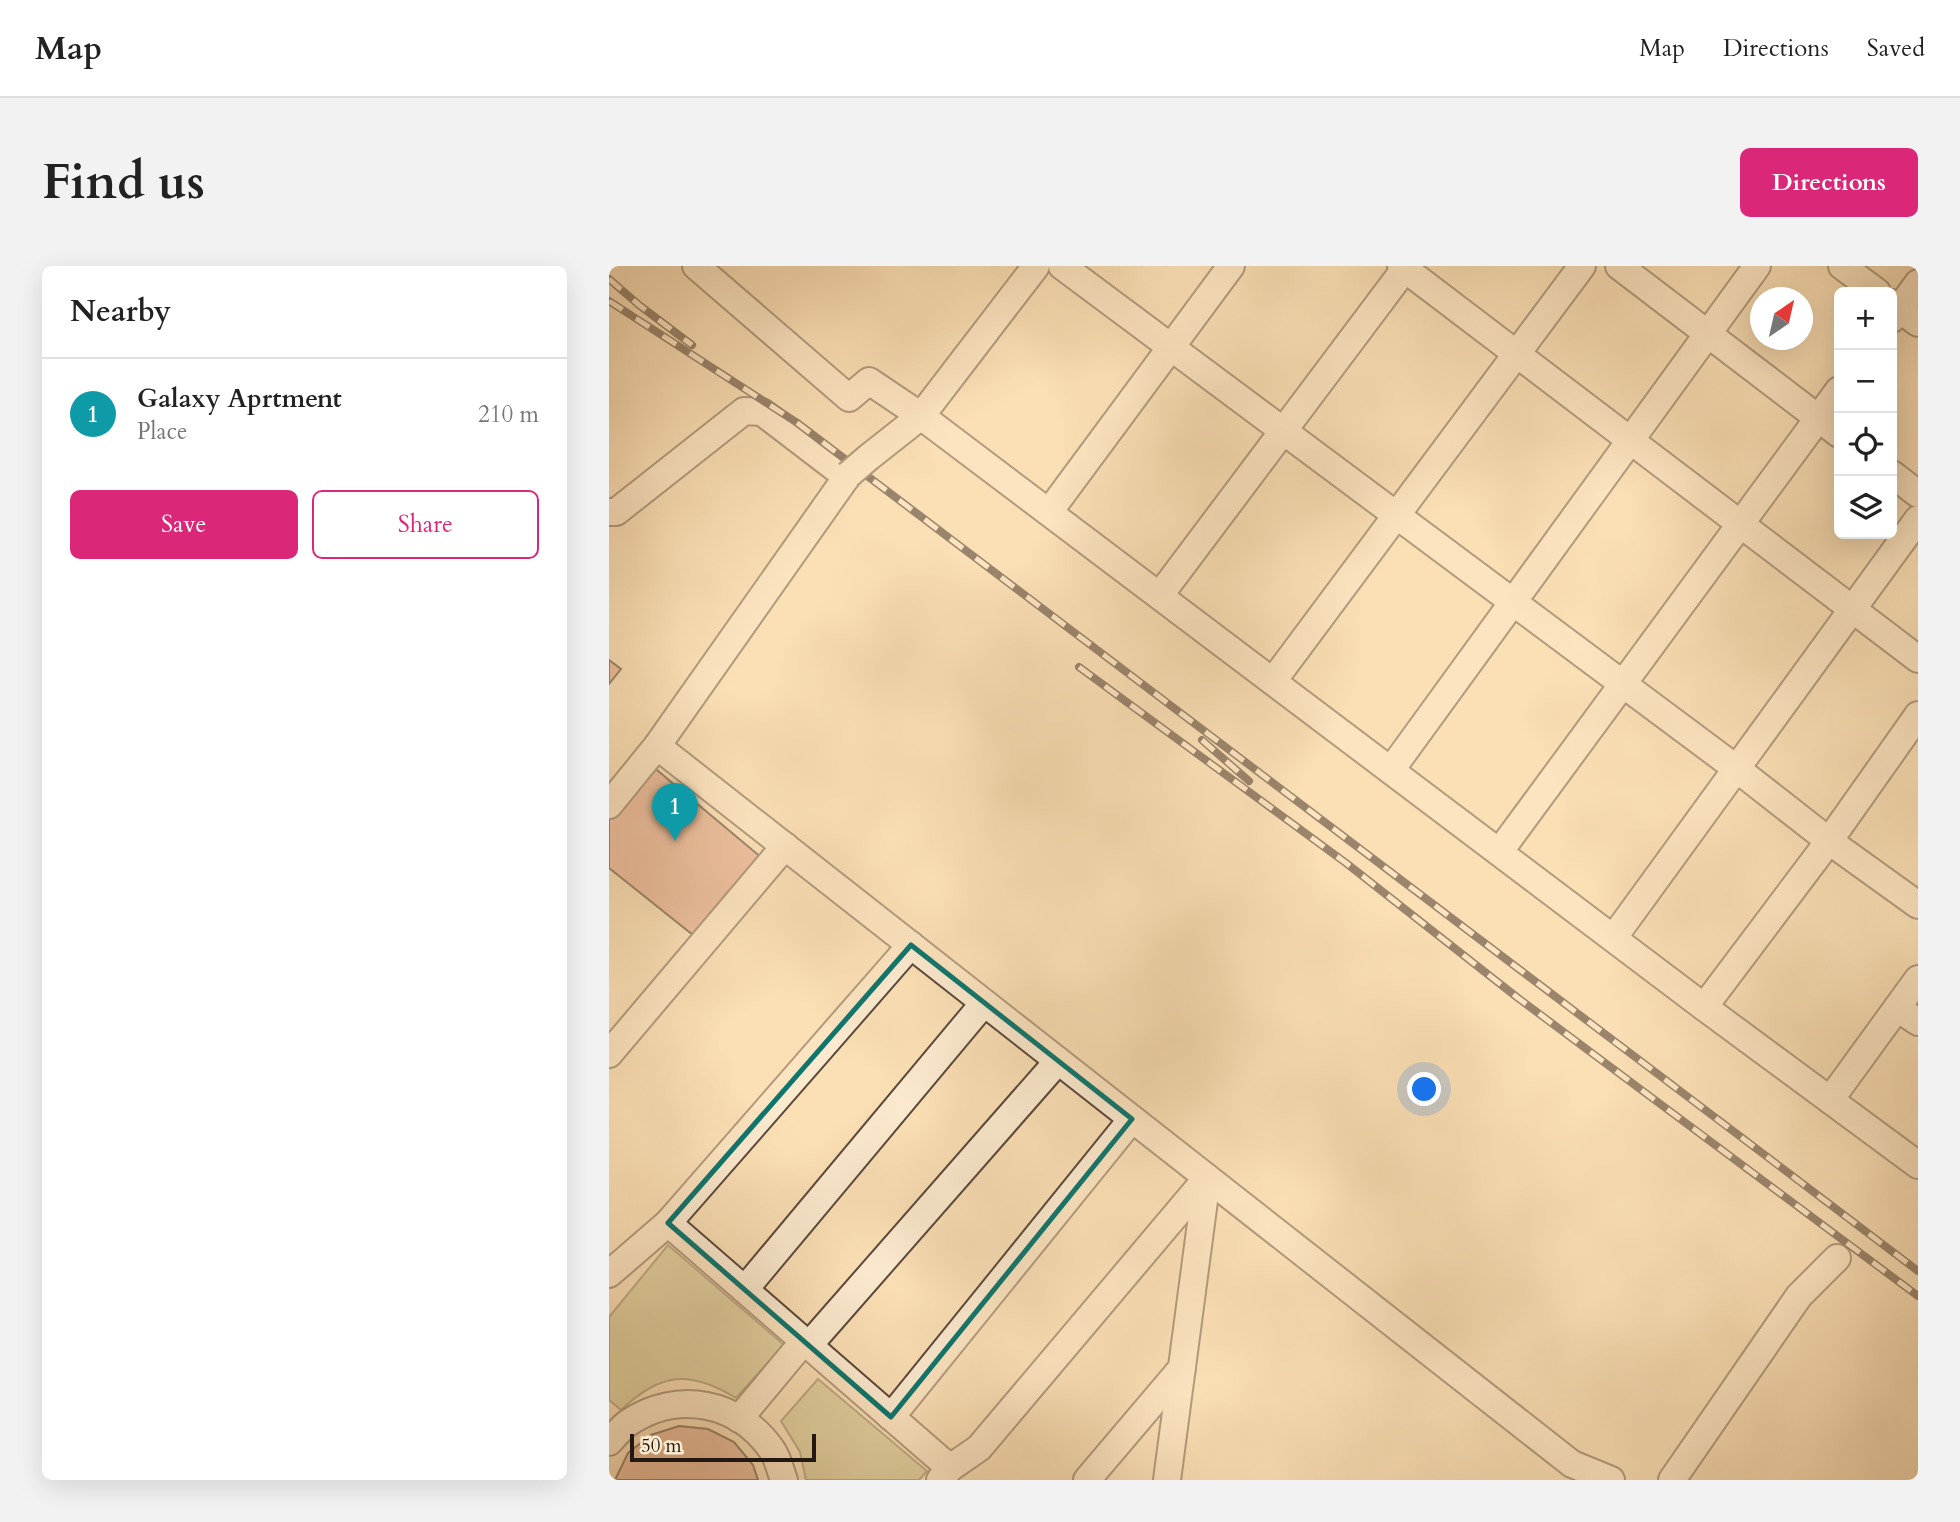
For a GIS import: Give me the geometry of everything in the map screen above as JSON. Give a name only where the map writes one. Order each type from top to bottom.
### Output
[{"type":"street","points":[[696,266],[849,398],[869,381],[921,416],[1704,1007],[1830,1100],[1916,1159]]},
{"type":"street","points":[[609,805],[657,746],[847,476],[921,416],[1036,266]]},
{"type":"street","points":[[1062,266],[1918,905]]},
{"type":"street","points":[[1049,512],[1231,266]]},
{"type":"street","points":[[1273,681],[1582,266]]},
{"type":"street","points":[[1619,266],[1829,426]]},
{"type":"street","points":[[1391,770],[1757,266]]},
{"type":"street","points":[[1842,266],[1870,287]]},
{"type":"street","points":[[1160,595],[1404,267],[1918,659]]},
{"type":"street","points":[[1900,313],[1918,283]]},
{"type":"street","points":[[1500,851],[1741,523],[1829,426],[1834,408]]},
{"type":"street","points":[[609,512],[616,512],[744,411],[762,412],[847,476]]},
{"type":"street","points":[[1895,476],[1918,494]]},
{"type":"street","points":[[1614,937],[1918,519]]},
{"type":"street","points":[[1704,1007],[1829,841],[1918,715]]},
{"type":"street","points":[[657,746],[1572,1464],[1611,1480]]},
{"type":"street","points":[[609,1054],[785,846]]},
{"type":"street","points":[[609,1275],[669,1223],[911,945]]},
{"type":"street","points":[[1830,1100],[1907,1015],[1918,979]]},
{"type":"street","points":[[745,1290],[985,1003]]},
{"type":"street","points":[[739,1419],[1058,1061]]},
{"type":"street","points":[[891,1417],[1132,1119]]},
{"type":"street","points":[[669,1223],[891,1417],[945,1474],[979,1448],[1207,1178]]},
{"type":"street","points":[[1167,1480],[1207,1178]]},
{"type":"street","points":[[1672,1480],[1799,1296],[1837,1258]]},
{"type":"street","points":[[1087,1480],[1182,1368]]},
{"type":"street","points":[[612,1433],[656,1408],[689,1403],[722,1409],[751,1426],[773,1451],[784,1480]]},
{"type":"highlighted area","points":[[911,945],[1132,1119],[891,1417],[668,1223]]},
{"type":"shaded area","points":[[668,1245],[784,1345],[736,1398],[704,1383],[676,1379],[649,1388],[621,1410],[609,1400],[609,1317]]},
{"type":"shaded area","points":[[818,1379],[927,1471],[919,1480],[806,1480],[800,1452],[781,1421]]},
{"type":"building","points":[[609,660],[621,669],[609,684]]},
{"type":"building","points":[[645,760],[769,864],[703,943],[609,868],[609,818]]},
{"type":"building","points":[[679,1426],[708,1429],[734,1442],[753,1465],[758,1480],[615,1480],[628,1453],[651,1435]]},
{"type":"railway","points":[[609,279],[692,345]]},
{"type":"railway","points":[[609,301],[796,422],[1918,1271]]},
{"type":"railway","points":[[1079,667],[1346,863],[1518,998],[1918,1296]]},
{"type":"railway","points":[[1202,740],[1249,781]]},
{"type":"place","name":"Galaxy Aprtment","points":[[675,841]]}]
